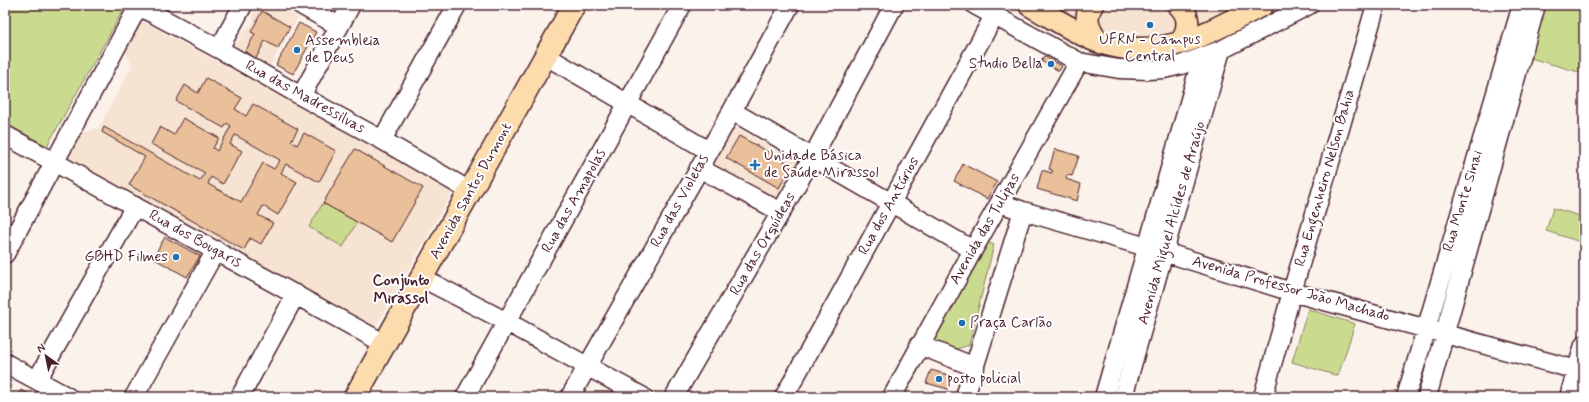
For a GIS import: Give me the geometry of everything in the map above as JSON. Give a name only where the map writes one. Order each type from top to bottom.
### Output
[{"type":"main road","name":"Avenida Santos Dumont","points":[[355,397],[574,5]]},
{"type":"main road","points":[[1030,5],[1097,41],[1133,49],[1152,49],[1181,43],[1204,34],[1262,5]]},
{"type":"main road","points":[[1092,5],[1087,20],[1088,27],[1097,41]]},
{"type":"main road","points":[[1179,5],[1184,10],[1188,22],[1188,28],[1181,43]]},
{"type":"street","points":[[219,49],[243,5]]},
{"type":"street","points":[[301,5],[339,26]]},
{"type":"street","points":[[301,96],[351,5]]},
{"type":"street","points":[[382,140],[457,5]]},
{"type":"street","name":"Rua das Amapolas","points":[[465,397],[682,5]]},
{"type":"street","name":"Rua das Violetas","points":[[570,397],[732,111],[790,5]]},
{"type":"street","name":"Rua das Orquídeas","points":[[674,397],[812,158],[894,5]]},
{"type":"street","points":[[975,5],[1079,62],[1119,69],[1148,70],[1164,69],[1202,58],[1221,50],[1309,5]]},
{"type":"street","name":"Rua Engenheiro Nelson Bahia","points":[[1263,397],[1292,292],[1376,5]]},
{"type":"street","name":"Rua Monte Sinai","points":[[1406,397],[1522,5]]},
{"type":"street","name":"Rua Monte Sinai","points":[[1427,397],[1536,5]]},
{"type":"street","points":[[5,254],[139,6]]},
{"type":"street","name":"Rua das Madressilvas","points":[[139,6],[382,140],[470,191]]},
{"type":"street","name":"Rua dos Antúrios","points":[[784,397],[994,16]]},
{"type":"street","name":"Avenida Miguel Alcídes de Araújo","points":[[1123,397],[1221,50]]},
{"type":"street","points":[[546,56],[709,151]]},
{"type":"street","name":"Avenida Miguel Alcídes de Araújo","points":[[1104,397],[1202,58]]},
{"type":"street","name":"Avenida das Tulipas","points":[[892,397],[919,345],[1079,62]]},
{"type":"street","points":[[732,111],[973,250]]},
{"type":"street","name":"Rua dos Bougaris","points":[[5,135],[54,164],[216,250],[385,344]]},
{"type":"street","points":[[700,168],[781,212]]},
{"type":"street","name":"Avenida Professor João Machado","points":[[1000,203],[1292,292],[1581,371]]},
{"type":"street","points":[[37,380],[135,206]]},
{"type":"street","points":[[965,397],[1023,211]]},
{"type":"street","points":[[134,397],[216,250]]},
{"type":"street","points":[[422,278],[507,322],[643,397]]},
{"type":"street","points":[[240,397],[296,294]]},
{"type":"street","points":[[919,345],[975,367]]},
{"type":"street","points":[[1569,397],[1581,371],[1584,345]]},
{"type":"street","points":[[5,363],[68,397]]},
{"type":"shaded area","points":[[258,5],[276,5],[298,17],[269,68],[233,49],[244,30],[251,26],[254,22],[252,14]]},
{"type":"shaded area","name":"UFRN - Campus Central","points":[[1003,5],[1300,5],[1221,45],[1158,64],[1129,64],[1104,58],[1075,45]]},
{"type":"shaded area","points":[[141,20],[453,191],[375,328],[65,156],[78,132],[99,128],[132,65],[124,50]]},
{"type":"shaded area","name":"Unidade Básica de Saúde Mirassol","points":[[733,126],[800,163],[778,203],[711,166]]},
{"type":"green space","points":[[5,5],[126,5],[47,146],[5,123]]},
{"type":"green space","points":[[1543,5],[1564,5],[1584,11],[1584,66],[1582,73],[1527,57]]},
{"type":"green space","points":[[323,203],[357,222],[343,247],[309,227]]},
{"type":"green space","points":[[1553,208],[1584,217],[1584,243],[1546,231]]},
{"type":"green space","points":[[986,241],[994,245],[969,345],[947,352],[931,345]]},
{"type":"green space","points":[[1308,309],[1355,324],[1338,376],[1292,362]]},
{"type":"building","points":[[262,11],[290,27],[278,48],[265,41],[256,58],[245,52],[255,34],[251,32]]},
{"type":"building","points":[[299,23],[316,32],[293,74],[276,65]]},
{"type":"building","name":"Studio Bella","points":[[1044,56],[1062,66],[1059,71],[1041,61]]},
{"type":"building","points":[[206,78],[242,98],[235,109],[246,116],[253,104],[298,129],[291,141],[297,145],[304,133],[336,151],[319,182],[286,164],[281,173],[297,182],[278,215],[263,206],[258,215],[273,223],[261,244],[250,238],[244,250],[129,185],[145,157],[102,132],[104,127],[200,181],[205,173],[151,144],[160,127],[174,135],[183,118],[219,138],[213,148],[217,151],[231,126],[227,123],[224,128],[176,101],[185,85],[198,93]],"holes":[[[235,135],[280,160],[274,169],[263,163],[241,202],[208,184],[211,177],[223,184],[242,151],[230,144]]]},
{"type":"building","points":[[739,136],[792,165],[779,188],[726,158]]},
{"type":"building","points":[[355,149],[423,188],[392,242],[323,203]]},
{"type":"building","points":[[1055,149],[1079,156],[1072,176],[1067,175],[1066,179],[1081,184],[1077,201],[1037,189],[1042,170],[1052,173],[1052,170],[1049,169]]},
{"type":"building","points":[[963,164],[997,182],[987,199],[954,181]]},
{"type":"building","name":"GBHD Filmes","points":[[165,237],[200,256],[187,277],[153,258]]},
{"type":"building","name":"posto policial","points":[[931,370],[952,376],[948,389],[926,383]]},
{"type":"building","points":[[21,390],[34,397],[17,397]]},
{"type":"place","name":"UFRN - Campus Central","points":[[1150,25]]},
{"type":"place","name":"Assembleia de Deus","points":[[297,50]]},
{"type":"place","name":"Studio Bella","points":[[1051,64]]},
{"type":"place","name":"Unidade Básica de Saúde Mirassol","points":[[755,165]]},
{"type":"place","name":"GBHD Filmes","points":[[176,257]]},
{"type":"place","name":"Praça Carlão","points":[[962,323]]},
{"type":"place","name":"posto policial","points":[[939,379]]},
{"type":"district","name":"Conjunto Mirassol","points":[[401,289]]}]
